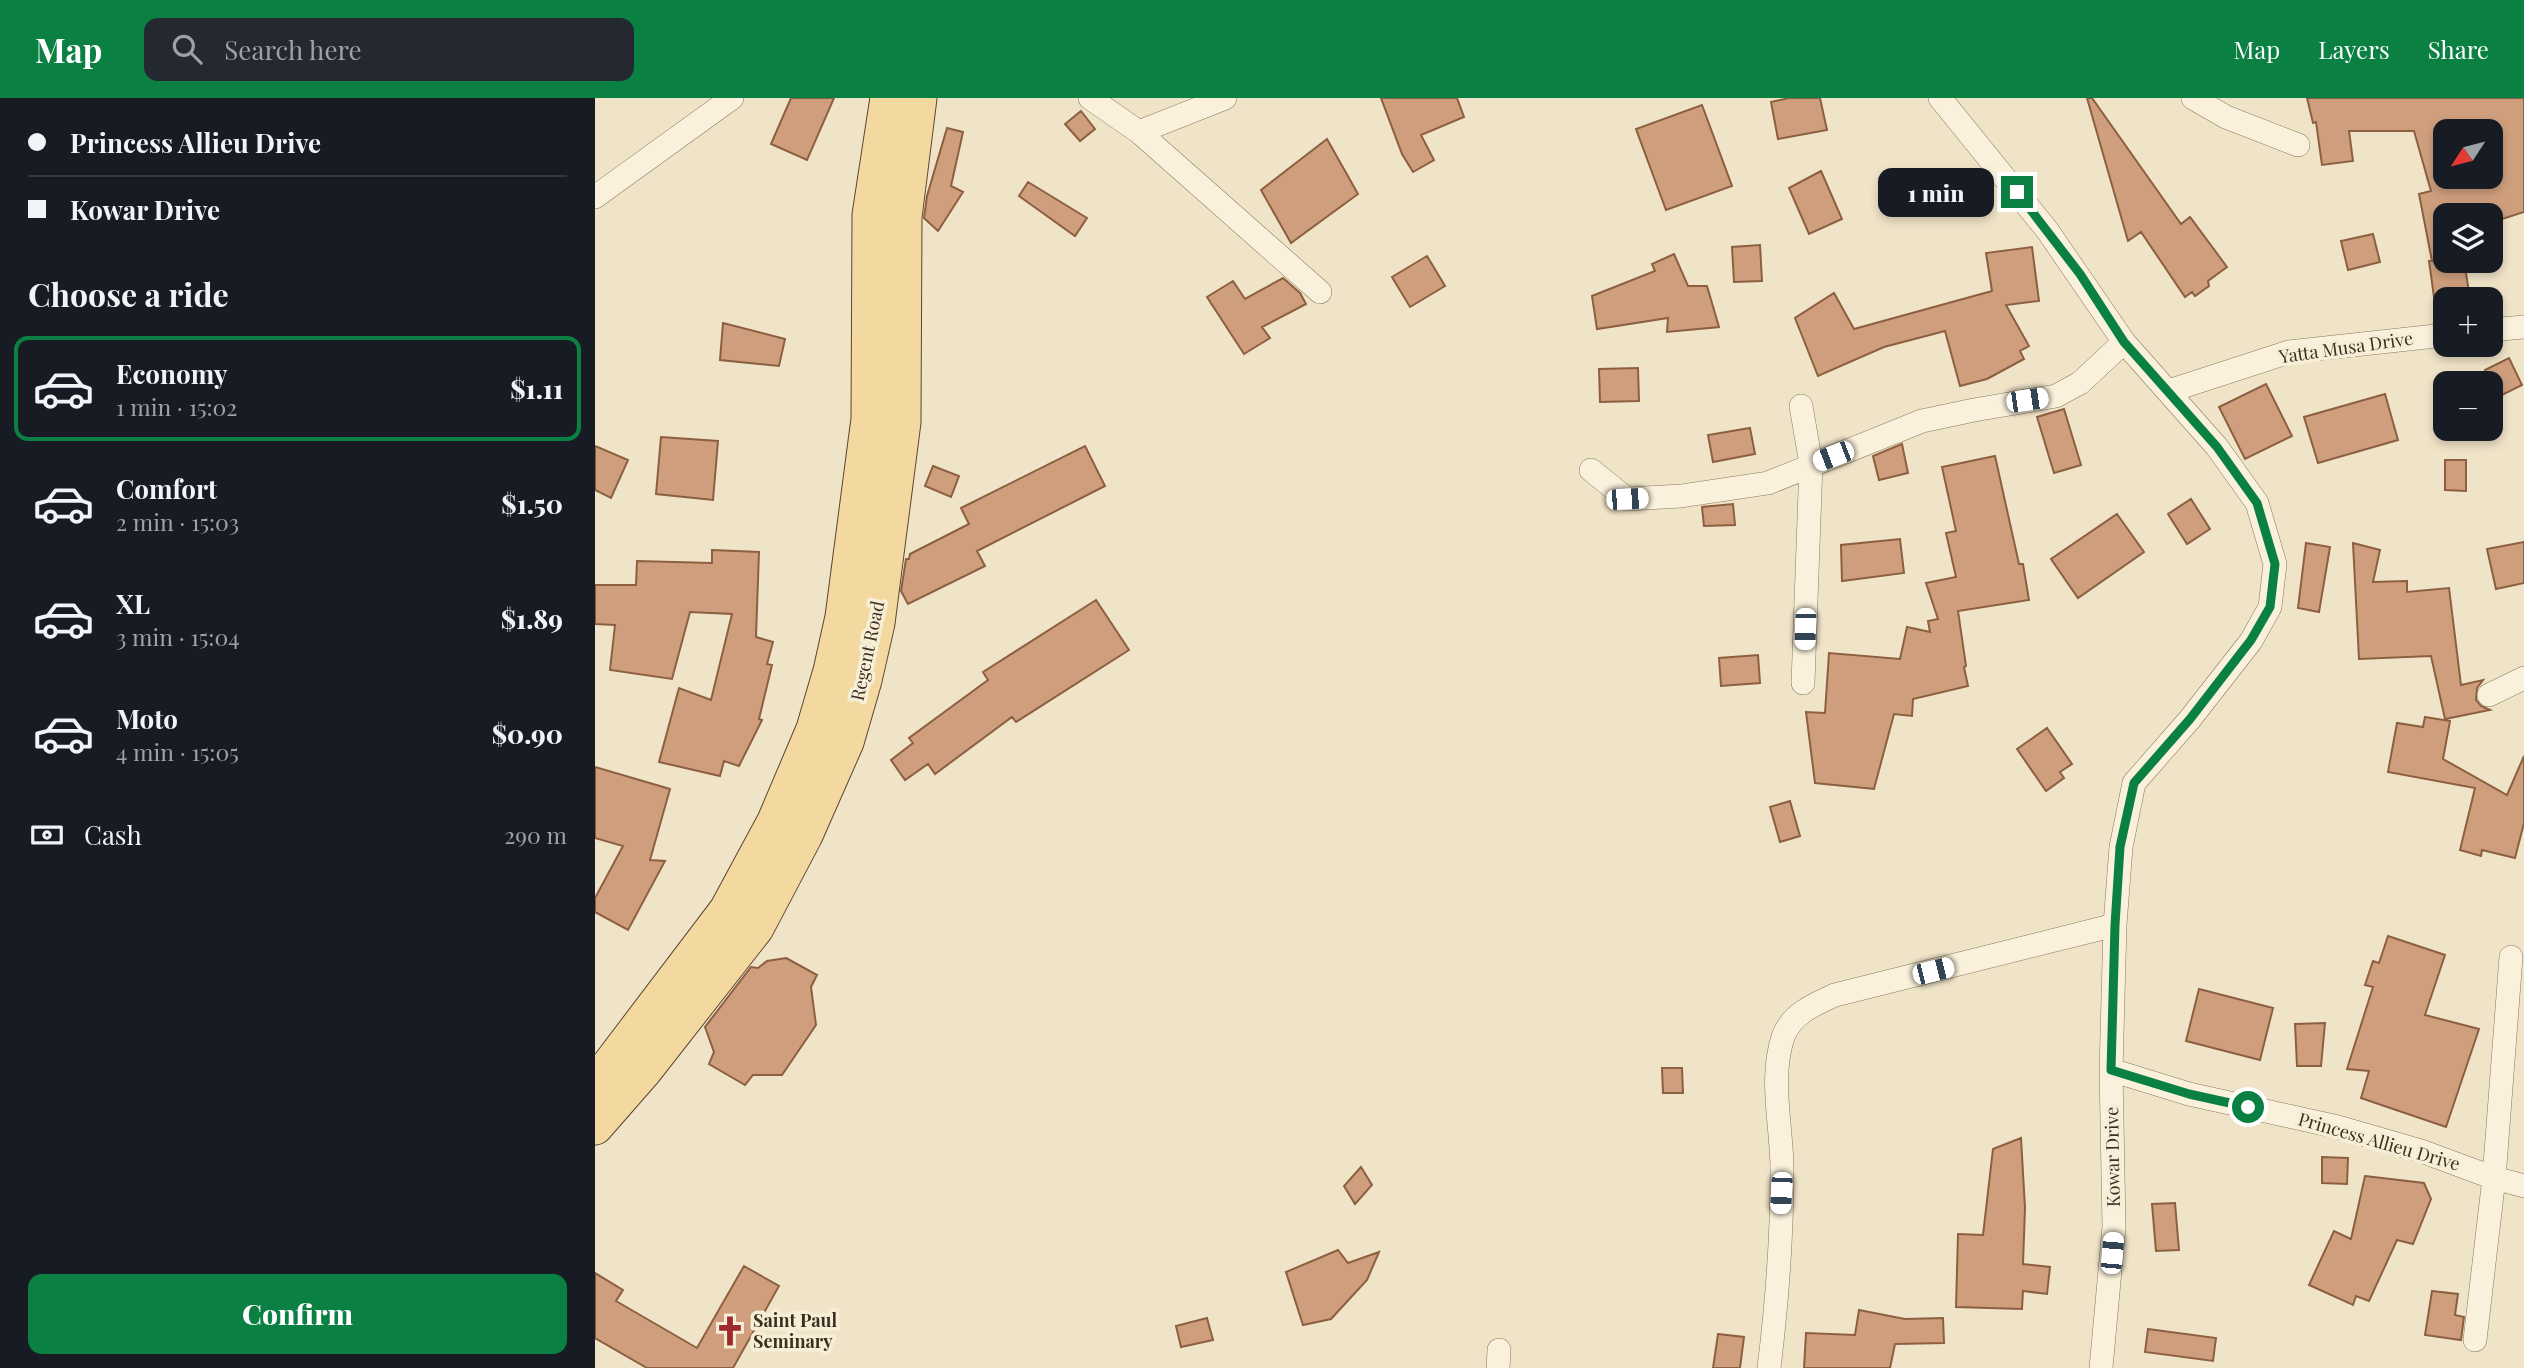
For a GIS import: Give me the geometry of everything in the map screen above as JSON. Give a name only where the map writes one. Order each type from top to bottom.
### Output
[{"type":"main road","name":"Regent Road","points":[[595,1084],[727,910],[775,821],[814,729],[843,617],[869,419],[870,215],[888,98]]},
{"type":"main road","name":"Regent Road","points":[[595,1127],[644,1071],[756,928],[805,835],[846,741],[877,623],[903,422],[904,217],[919,98]]},
{"type":"street","points":[[595,197],[731,98]]},
{"type":"street","points":[[1090,98],[1139,132],[1320,292]]},
{"type":"street","points":[[1139,132],[1226,98]]},
{"type":"street","name":"Kowar Drive","points":[[1940,98],[2047,230],[2124,342],[2217,447],[2257,503],[2275,564],[2270,607],[2251,640],[2190,719],[2134,783],[2120,847],[2111,1070],[2114,1227],[2101,1368]]},
{"type":"street","points":[[2193,98],[2226,117],[2298,145]]},
{"type":"street","points":[[2503,329],[2524,327]]},
{"type":"street","name":"Yatta Musa Drive","points":[[2169,391],[2289,352],[2433,336]]},
{"type":"street","points":[[1591,470],[1627,499],[1681,496],[1767,482],[1921,421],[2056,396],[2080,383],[2124,342]]},
{"type":"street","points":[[1801,406],[1811,464],[1803,683]]},
{"type":"street","points":[[2489,695],[2524,678]]},
{"type":"street","points":[[1769,1368],[1776,1310],[1782,1169],[1776,1069],[1784,1034],[1805,1009],[1836,995],[2115,925]]},
{"type":"street","points":[[2475,1340],[2494,1178],[2511,957]]},
{"type":"street","name":"Princess Allieu Drive","points":[[2111,1070],[2189,1094],[2338,1127],[2421,1150],[2494,1178],[2524,1186]]},
{"type":"building","points":[[791,98],[834,98],[807,160],[771,144]]},
{"type":"building","points":[[1381,98],[1457,98],[1464,117],[1421,135],[1434,160],[1413,172],[1402,154]]},
{"type":"building","points":[[1789,98],[1820,98],[1827,130],[1778,139],[1771,102]]},
{"type":"building","points":[[2087,98],[2092,98],[2181,224],[2190,217],[2227,267],[2208,281],[2209,286],[2195,296],[2192,292],[2185,297],[2141,232],[2128,241]]},
{"type":"building","points":[[2307,98],[2524,98],[2524,212],[2503,219],[2503,203],[2433,203],[2433,273],[2466,273],[2468,287],[2433,287],[2433,290],[2429,261],[2432,261],[2419,194],[2431,191],[2414,131],[2349,131],[2353,161],[2322,165],[2316,122],[2313,123]]},
{"type":"building","points":[[1702,105],[1732,186],[1666,210],[1636,129]]},
{"type":"building","points":[[1081,111],[1095,129],[1080,141],[1065,124]]},
{"type":"building","points":[[947,128],[963,132],[951,186],[963,192],[938,231],[924,218],[927,196]]},
{"type":"building","points":[[1327,139],[1358,194],[1291,243],[1261,190]]},
{"type":"building","points":[[1821,171],[1842,219],[1809,234],[1789,188]]},
{"type":"building","points":[[1028,182],[1087,218],[1075,236],[1019,196]]},
{"type":"building","points":[[2373,234],[2380,262],[2348,270],[2341,241]]},
{"type":"building","points":[[1760,245],[1762,281],[1734,282],[1732,247]]},
{"type":"building","points":[[2032,247],[2039,301],[2006,305],[2029,346],[2020,351],[2024,359],[1987,379],[1960,386],[1945,331],[1884,347],[1818,376],[1795,318],[1834,293],[1854,329],[1992,291],[1986,253]]},
{"type":"building","points":[[1674,254],[1688,286],[1707,286],[1719,327],[1667,332],[1668,318],[1597,329],[1592,296],[1655,271],[1652,264]]},
{"type":"building","points":[[1427,256],[1445,286],[1410,307],[1392,277]]},
{"type":"building","points":[[1283,278],[1300,293],[1306,304],[1262,327],[1270,338],[1244,354],[1207,297],[1233,281],[1245,299]]},
{"type":"building","points":[[723,323],[785,339],[779,366],[720,360]]},
{"type":"building","points":[[2509,358],[2522,385],[2503,394],[2503,371],[2485,370]]},
{"type":"building","points":[[1638,368],[1639,401],[1600,402],[1599,369]]},
{"type":"building","points":[[2266,384],[2292,436],[2245,459],[2219,407]]},
{"type":"building","points":[[2385,394],[2398,440],[2318,463],[2304,417]]},
{"type":"building","points":[[2064,409],[2081,465],[2054,473],[2037,417]]},
{"type":"building","points":[[1750,428],[1755,454],[1713,462],[1708,435]]},
{"type":"building","points":[[661,437],[718,441],[713,500],[656,494]]},
{"type":"building","points":[[1902,444],[1908,473],[1879,480],[1873,456]]},
{"type":"building","points":[[595,446],[628,460],[611,498],[595,490]]},
{"type":"building","points":[[1085,446],[1105,486],[977,551],[985,566],[908,604],[901,591],[906,559],[909,559],[910,554],[969,524],[961,508]]},
{"type":"building","points":[[1995,456],[2019,564],[2023,564],[2029,600],[1958,611],[1968,686],[1913,699],[1912,716],[1894,714],[1874,789],[1815,783],[1806,712],[1825,713],[1829,653],[1900,659],[1907,627],[1930,632],[1928,621],[1938,619],[1926,583],[1956,577],[1946,533],[1956,531],[1942,467]]},
{"type":"building","points":[[2445,460],[2466,460],[2466,491],[2445,490]]},
{"type":"building","points":[[933,466],[959,476],[951,497],[925,486]]},
{"type":"building","points":[[2191,499],[2210,529],[2187,544],[2168,514]]},
{"type":"building","points":[[1733,504],[1735,525],[1704,526],[1702,507]]},
{"type":"building","points":[[2117,514],[2144,552],[2078,598],[2051,559]]},
{"type":"building","points":[[1900,539],[1904,573],[1842,581],[1841,545]]},
{"type":"building","points":[[2524,542],[2524,583],[2496,589],[2487,549]]},
{"type":"building","points":[[2306,543],[2330,547],[2319,612],[2298,608]]},
{"type":"building","points":[[2353,543],[2380,550],[2373,582],[2407,581],[2407,592],[2449,588],[2461,685],[2483,680],[2477,688],[2476,700],[2490,710],[2445,719],[2431,656],[2359,659]]},
{"type":"building","points":[[712,550],[759,552],[756,637],[773,642],[767,664],[772,665],[759,719],[762,720],[739,766],[724,761],[720,776],[659,762],[679,688],[711,700],[732,614],[690,612],[672,679],[610,670],[615,625],[595,624],[595,585],[636,585],[637,561],[712,563]]},
{"type":"building","points":[[1096,600],[1129,650],[1016,722],[1012,717],[935,774],[928,764],[905,780],[891,760],[913,743],[909,738],[988,680],[983,672]]},
{"type":"building","points":[[1758,655],[1760,683],[1721,686],[1719,658]]},
{"type":"building","points":[[2425,717],[2450,721],[2443,759],[2507,795],[2524,756],[2524,823],[2515,858],[2482,850],[2481,856],[2460,850],[2475,788],[2388,772],[2397,723],[2423,727]]},
{"type":"building","points":[[2047,728],[2072,764],[2060,772],[2064,778],[2046,791],[2017,749]]},
{"type":"building","points":[[595,767],[670,789],[650,860],[665,861],[628,930],[595,912],[595,898],[623,846],[595,838]]},
{"type":"building","points":[[1790,801],[1800,836],[1780,842],[1770,807]]},
{"type":"building","points":[[2388,936],[2445,955],[2425,1015],[2479,1029],[2446,1127],[2361,1098],[2369,1071],[2347,1069],[2373,987],[2365,985],[2373,961],[2379,963]]},
{"type":"building","points":[[786,958],[817,975],[811,987],[816,1025],[782,1075],[753,1075],[745,1085],[709,1064],[714,1052],[705,1027],[751,967],[758,968],[767,961]]},
{"type":"building","points":[[2199,989],[2273,1008],[2260,1060],[2186,1041]]},
{"type":"building","points":[[2325,1023],[2321,1066],[2297,1066],[2295,1024]]},
{"type":"building","points":[[1662,1068],[1682,1068],[1683,1093],[1663,1093]]},
{"type":"building","points":[[2021,1138],[2025,1208],[2023,1264],[2050,1267],[2047,1294],[2023,1291],[2022,1309],[1956,1307],[1958,1234],[1983,1235],[1993,1149]]},
{"type":"building","points":[[2322,1157],[2348,1158],[2347,1184],[2322,1183]]},
{"type":"building","points":[[1361,1167],[1372,1185],[1355,1204],[1344,1186]]},
{"type":"building","points":[[2365,1176],[2424,1183],[2431,1199],[2413,1244],[2397,1240],[2369,1301],[2356,1296],[2353,1305],[2309,1285],[2334,1231],[2351,1239]]},
{"type":"building","points":[[2175,1203],[2179,1250],[2156,1251],[2152,1204]]},
{"type":"building","points":[[1338,1250],[1348,1263],[1379,1252],[1367,1280],[1331,1319],[1303,1325],[1286,1272]]},
{"type":"building","name":"Saint Paul Seminary","points":[[744,1266],[779,1286],[733,1368],[647,1368],[595,1338],[595,1273],[623,1290],[616,1301],[697,1348]]},
{"type":"building","points":[[2432,1291],[2458,1294],[2455,1315],[2464,1317],[2461,1340],[2425,1335]]},
{"type":"building","points":[[1859,1310],[1905,1319],[1943,1318],[1944,1343],[1895,1344],[1890,1368],[1804,1368],[1806,1333],[1855,1335]]},
{"type":"building","points":[[1207,1318],[1213,1340],[1181,1347],[1176,1326]]},
{"type":"building","points":[[2148,1329],[2216,1338],[2213,1361],[2145,1352]]},
{"type":"building","points":[[1718,1334],[1744,1337],[1740,1368],[1713,1368]]},
{"type":"place","name":"Saint Paul Seminary","points":[[730,1331]]},
{"type":"route","points":[[2017,192],[2080,274],[2124,342],[2217,447],[2257,503],[2275,564],[2270,607],[2251,640],[2190,719],[2134,783],[2120,847],[2115,925],[2111,1070],[2189,1094],[2248,1107]]}]
